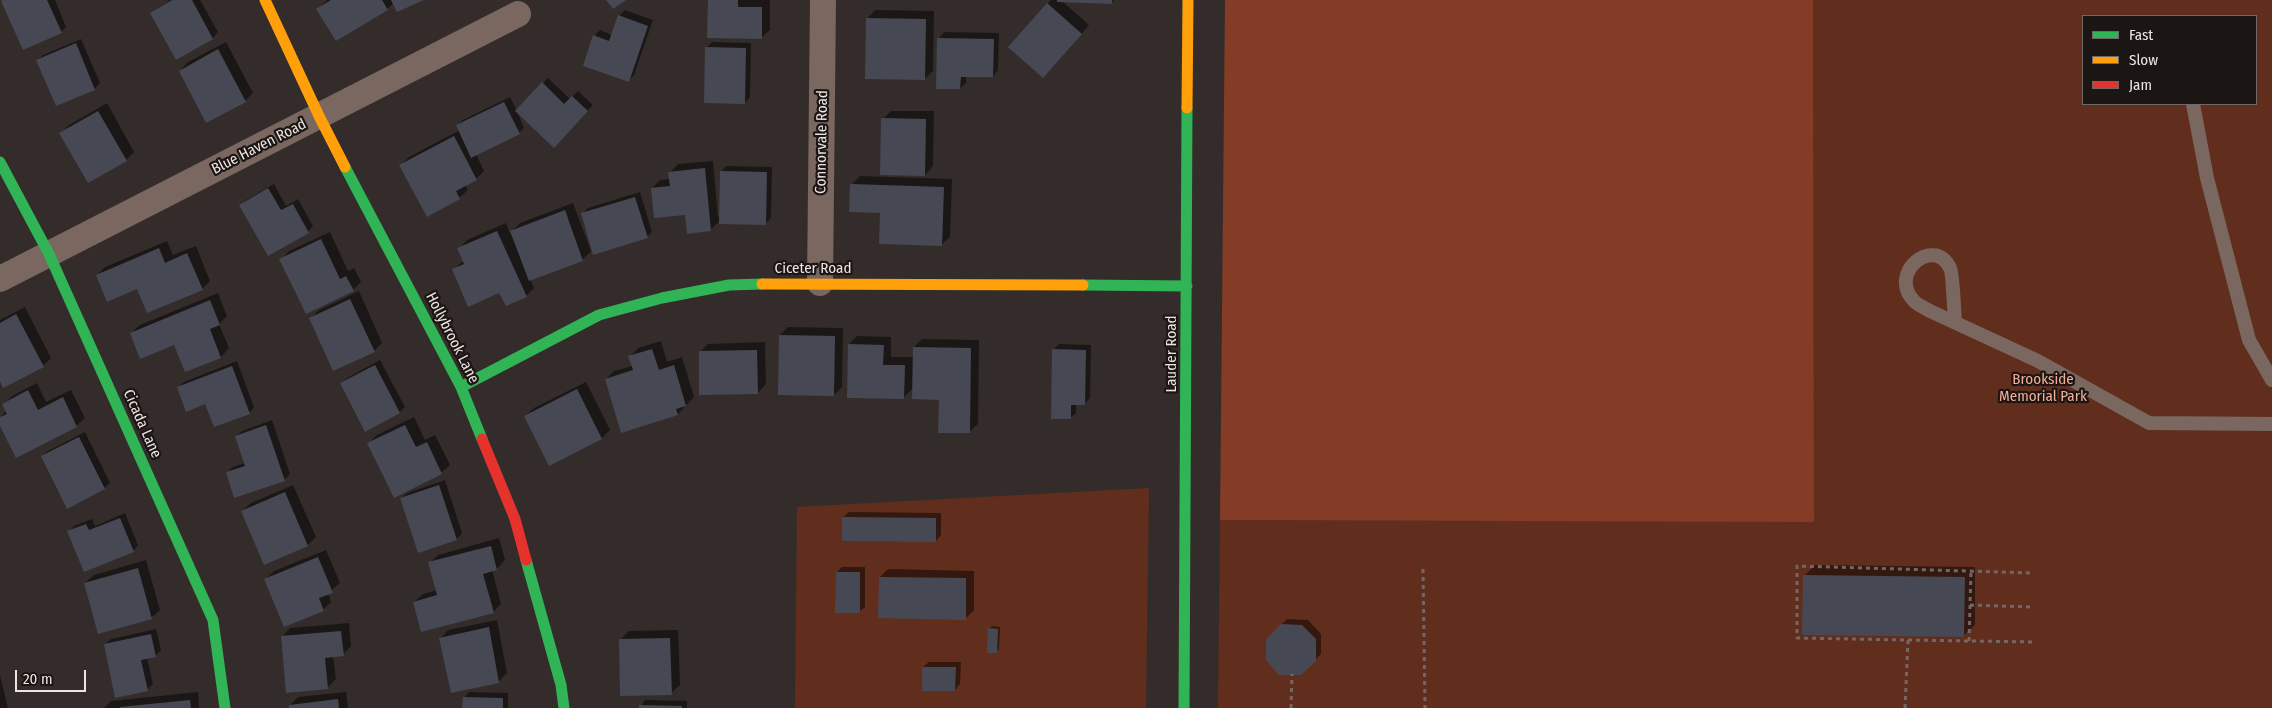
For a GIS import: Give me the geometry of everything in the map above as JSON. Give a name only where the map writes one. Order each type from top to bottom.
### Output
[{"type":"street","name":"Hollybrook Lane","points":[[266,0],[319,116],[461,387],[515,519],[561,685],[564,708]]},
{"type":"street","name":"Connorvale Road","points":[[820,283],[824,0]]},
{"type":"street","name":"Lauder Road","points":[[1184,708],[1188,0]]},
{"type":"street","name":"Blue Haven Road","points":[[0,279],[518,14]]},
{"type":"street","name":"Cicada Lane","points":[[0,162],[49,254],[213,620],[225,708]]},
{"type":"street","name":"Ciceter Road","points":[[461,387],[599,315],[662,298],[729,285],[820,283],[1187,286]]},
{"type":"lane","points":[[2193,105],[2207,178],[2249,340],[2272,380]]},
{"type":"lane","points":[[1955,322],[1950,268],[1941,258],[1930,256],[1918,258],[1911,265],[1906,278],[1907,291],[1914,301],[1955,322],[2038,361],[2150,422],[2272,424]]},
{"type":"path","points":[[2033,642],[1797,638],[1797,566],[2034,573]]},
{"type":"path","points":[[1423,568],[1425,708]]},
{"type":"path","points":[[1970,641],[1971,571]]},
{"type":"path","points":[[1970,605],[2033,607]]},
{"type":"path","points":[[1905,708],[1908,640]]},
{"type":"path","points":[[1291,708],[1292,674]]},
{"type":"green space","name":"Brookside Memorial Park","points":[[1813,0],[2272,0],[2272,708],[1218,708],[1220,520],[1814,521]]},
{"type":"green space","points":[[1149,488],[1146,708],[795,708],[797,507]]},
{"type":"shaded area","points":[[1225,0],[1813,0],[1814,522],[1220,520]]},
{"type":"building","points":[[47,0],[62,33],[23,50],[1,1]]},
{"type":"building","points":[[172,0],[192,0],[213,39],[176,60],[150,13]]},
{"type":"building","points":[[331,0],[382,0],[388,10],[336,41],[316,9]]},
{"type":"building","points":[[391,0],[424,0],[397,12]]},
{"type":"building","points":[[606,0],[626,0],[613,9]]},
{"type":"building","points":[[708,0],[738,0],[738,7],[762,7],[762,39],[707,38]]},
{"type":"building","points":[[1057,0],[1112,0],[1112,4],[1057,2]]},
{"type":"building","points":[[1047,3],[1082,34],[1043,78],[1008,47]]},
{"type":"building","points":[[618,15],[648,26],[629,82],[583,66],[593,35],[609,41]]},
{"type":"building","points":[[866,18],[926,19],[925,80],[865,79]]},
{"type":"building","points":[[937,38],[994,39],[993,77],[961,77],[960,89],[936,89]]},
{"type":"building","points":[[76,43],[95,90],[56,106],[36,60]]},
{"type":"building","points":[[705,47],[746,48],[745,104],[704,103]]},
{"type":"building","points":[[218,49],[246,102],[206,123],[179,71]]},
{"type":"building","points":[[542,82],[564,104],[572,96],[588,111],[554,148],[515,111]]},
{"type":"building","points":[[504,102],[520,134],[471,158],[456,125]]},
{"type":"building","points":[[98,111],[127,161],[88,183],[59,133]]},
{"type":"building","points":[[881,118],[926,119],[925,176],[880,175]]},
{"type":"building","points":[[454,136],[477,180],[456,191],[460,199],[427,217],[399,165]]},
{"type":"building","points":[[705,168],[711,231],[687,234],[685,215],[654,218],[651,188],[670,186],[668,172]]},
{"type":"building","points":[[720,171],[767,172],[766,225],[719,224]]},
{"type":"building","points":[[850,184],[944,187],[942,246],[879,244],[880,213],[849,212]]},
{"type":"building","points":[[268,188],[281,210],[293,204],[309,233],[268,256],[239,205]]},
{"type":"building","points":[[635,197],[648,238],[593,255],[581,213]]},
{"type":"building","points":[[565,210],[583,261],[529,281],[510,231]]},
{"type":"building","points":[[497,231],[527,297],[506,306],[499,293],[468,307],[452,269],[464,264],[457,248]]},
{"type":"building","points":[[321,239],[340,279],[346,276],[354,291],[306,314],[279,259]]},
{"type":"building","points":[[159,248],[165,263],[187,253],[203,290],[147,313],[137,289],[107,302],[96,275]]},
{"type":"building","points":[[350,299],[375,352],[333,371],[309,318]]},
{"type":"building","points":[[210,300],[220,325],[210,329],[221,358],[185,372],[174,345],[140,359],[130,333]]},
{"type":"building","points":[[16,314],[44,367],[3,388],[0,381],[0,323]]},
{"type":"building","points":[[779,335],[835,336],[834,396],[778,395]]},
{"type":"building","points":[[848,344],[884,345],[883,365],[905,365],[904,399],[847,398]]},
{"type":"building","points":[[913,347],[971,348],[970,433],[938,433],[939,400],[912,399]]},
{"type":"building","points":[[652,349],[659,370],[674,365],[686,406],[676,409],[678,415],[621,433],[605,379],[633,370],[628,356]]},
{"type":"building","points":[[1052,349],[1086,350],[1085,405],[1071,405],[1071,419],[1051,419]]},
{"type":"building","points":[[757,350],[758,394],[699,395],[699,351]]},
{"type":"building","points":[[375,365],[400,413],[365,432],[340,383]]},
{"type":"building","points":[[232,366],[250,414],[214,427],[205,404],[186,412],[177,387]]},
{"type":"building","points":[[577,389],[602,439],[549,466],[524,416]]},
{"type":"building","points":[[28,390],[38,410],[63,397],[77,427],[16,458],[0,426],[0,417],[7,414],[2,404]]},
{"type":"building","points":[[266,425],[285,481],[234,498],[226,472],[245,466],[235,436]]},
{"type":"building","points":[[405,425],[416,447],[427,442],[442,474],[394,498],[367,443]]},
{"type":"building","points":[[79,437],[105,489],[67,509],[41,456]]},
{"type":"building","points":[[439,485],[457,540],[418,553],[400,498]]},
{"type":"building","points":[[285,492],[308,546],[264,565],[241,511]]},
{"type":"building","points":[[842,517],[936,518],[936,542],[842,541]]},
{"type":"building","points":[[120,518],[134,552],[84,572],[67,531],[86,524],[89,530]]},
{"type":"building","points":[[491,546],[497,570],[483,574],[494,613],[421,632],[413,602],[437,595],[428,562]]},
{"type":"building","points":[[318,557],[333,593],[319,598],[324,611],[284,627],[264,579]]},
{"type":"building","points":[[138,568],[152,619],[98,634],[84,583]]},
{"type":"building","points":[[836,572],[860,572],[860,613],[835,613]]},
{"type":"building","points":[[1803,575],[1965,577],[1964,637],[1802,635]]},
{"type":"building","points":[[879,577],[966,578],[966,620],[878,618]]},
{"type":"building","points":[[1281,624],[1302,625],[1316,639],[1316,661],[1301,675],[1279,675],[1266,660],[1266,639]]},
{"type":"building","points":[[489,627],[499,683],[451,693],[439,638]]},
{"type":"building","points":[[988,628],[998,629],[997,653],[987,653]]},
{"type":"building","points":[[341,631],[344,656],[325,658],[328,689],[286,693],[281,636]]},
{"type":"building","points":[[151,634],[156,657],[141,660],[148,691],[115,698],[104,644]]},
{"type":"building","points":[[670,638],[672,695],[620,696],[619,639]]},
{"type":"building","points":[[922,667],[956,667],[955,691],[922,691]]},
{"type":"building","points":[[463,697],[503,698],[503,708],[462,708]]},
{"type":"building","points":[[338,699],[339,708],[289,708],[289,705]]},
{"type":"building","points":[[190,700],[191,708],[120,708],[120,707]]},
{"type":"building","points":[[639,705],[682,706],[682,708],[639,708]]},
{"type":"traffic: fast","points":[[1184,708],[1187,108]]},
{"type":"traffic: fast","points":[[0,162],[49,254],[213,620],[225,708]]},
{"type":"traffic: fast","points":[[345,167],[461,387],[482,439]]},
{"type":"traffic: fast","points":[[461,387],[599,315],[662,298],[729,285],[762,284]]},
{"type":"traffic: fast","points":[[1083,285],[1187,286]]},
{"type":"traffic: fast","points":[[526,560],[561,685],[564,708]]},
{"type":"traffic: slow","points":[[265,0],[345,167]]},
{"type":"traffic: slow","points":[[1187,108],[1188,0]]},
{"type":"traffic: slow","points":[[762,284],[1083,285]]},
{"type":"traffic: jam","points":[[482,439],[515,519],[526,560]]}]
